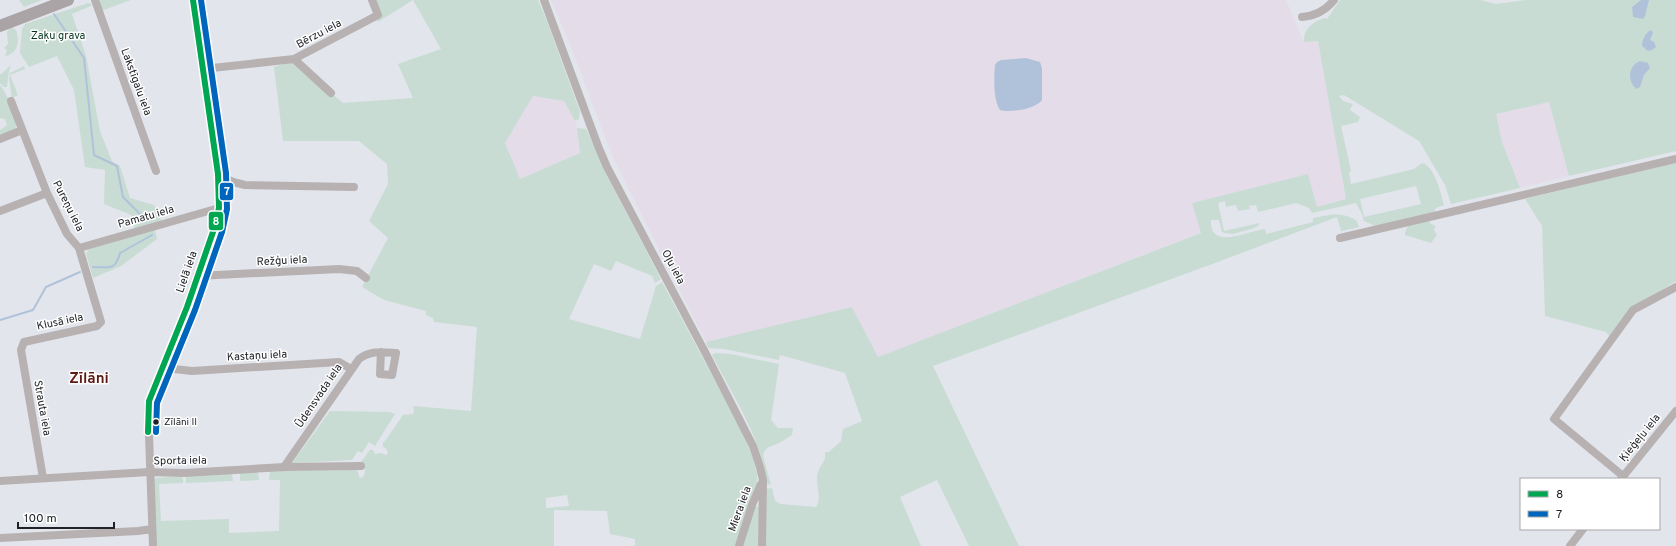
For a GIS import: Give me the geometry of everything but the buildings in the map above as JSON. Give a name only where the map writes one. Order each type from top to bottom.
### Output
[{"type":"highway","points":[[0,26],[68,0]]},
{"type":"street","name":"Lakstīgalu iela","points":[[95,0],[156,171]]},
{"type":"street","name":"Lielā iela","points":[[153,546],[149,472],[149,401],[187,307],[214,229],[219,208],[218,174],[193,0]]},
{"type":"street","name":"Bērzu iela","points":[[203,69],[294,59],[378,15],[372,0]]},
{"type":"street","name":"Oļu iela","points":[[544,0],[607,167],[740,418],[753,446],[763,480],[762,546]]},
{"type":"street","points":[[1302,17],[1314,15],[1322,11],[1334,0]]},
{"type":"street","points":[[294,59],[331,93]]},
{"type":"street","name":"Pureņu iela","points":[[11,101],[48,193],[68,234],[79,248],[101,322]]},
{"type":"street","points":[[0,139],[22,130]]},
{"type":"street","points":[[1340,238],[1676,159]]},
{"type":"street","points":[[218,174],[233,182],[245,185],[354,187]]},
{"type":"street","points":[[0,211],[48,193]]},
{"type":"street","name":"Pamatu iela","points":[[79,248],[219,208]]},
{"type":"street","name":"Režģu iela","points":[[197,276],[339,269],[357,271],[366,278]]},
{"type":"street","points":[[1622,477],[1554,419],[1633,310],[1676,287]]},
{"type":"street","name":"Klusā iela","points":[[24,342],[97,326],[101,322]]},
{"type":"street","name":"Strauta iela","points":[[24,342],[21,350],[43,478]]},
{"type":"street","name":"Ūdensvada iela","points":[[284,467],[359,359],[365,354],[381,352]]},
{"type":"street","name":"Kastaņu iela","points":[[164,366],[192,371],[339,362],[351,369]]},
{"type":"street","name":"Ķieģeļu iela","points":[[1622,477],[1676,411]]},
{"type":"street","name":"Sporta iela","points":[[0,481],[149,472],[184,473],[284,467],[361,466]]},
{"type":"street","name":"Miera iela","points":[[739,546],[752,505],[763,480]]},
{"type":"street","points":[[0,538],[138,532],[152,529]]},
{"type":"street","points":[[1570,546],[1582,530]]},
{"type":"shaded area","points":[[551,0],[1286,0],[1304,42],[1318,41],[1346,199],[1317,207],[1308,174],[1192,203],[1202,232],[878,357],[852,307],[706,342],[613,158],[570,44]]},
{"type":"shaded area","points":[[533,96],[564,101],[575,121],[580,153],[520,179],[505,143]]},
{"type":"shaded area","points":[[1549,102],[1569,176],[1520,188],[1502,142],[1496,114]]},
{"type":"green space","name":"Zaķu grava","points":[[19,0],[42,0],[24,7]]},
{"type":"green space","points":[[97,0],[131,0],[101,11]]},
{"type":"green space","points":[[370,0],[413,0],[378,22]]},
{"type":"green space","points":[[413,0],[538,0],[580,112],[579,119],[575,121],[564,101],[533,96],[505,143],[520,179],[580,153],[577,128],[586,129],[606,174],[661,279],[655,283],[652,276],[616,261],[611,271],[594,264],[569,319],[640,339],[656,286],[662,282],[742,431],[753,458],[757,473],[757,486],[737,546],[635,546],[635,539],[610,534],[607,511],[554,510],[554,546],[156,546],[154,479],[156,478],[181,476],[183,479],[183,483],[159,484],[161,521],[229,519],[229,533],[279,531],[280,480],[269,480],[270,471],[356,470],[359,477],[362,478],[365,474],[365,470],[364,465],[361,462],[370,450],[373,450],[375,454],[381,453],[386,455],[388,453],[386,448],[383,447],[383,442],[403,415],[413,414],[413,406],[471,411],[477,327],[434,322],[433,318],[426,315],[426,311],[384,300],[362,287],[388,238],[369,221],[388,184],[387,164],[359,141],[283,141],[274,67],[293,61],[343,103],[413,98],[398,64],[441,49]],"holes":[[[567,495],[569,506],[546,508],[546,498]]]},
{"type":"green space","points":[[1340,0],[1480,0],[1496,4],[1526,0],[1676,0],[1676,151],[1569,176],[1549,102],[1496,114],[1502,142],[1520,188],[1451,204],[1445,185],[1419,141],[1344,95],[1339,96],[1343,101],[1353,104],[1350,110],[1360,117],[1358,122],[1341,126],[1351,171],[1349,172],[1351,184],[1414,169],[1422,163],[1427,165],[1434,175],[1444,205],[1436,208],[1434,212],[1377,227],[1364,221],[1356,203],[1312,213],[1309,208],[1296,203],[1258,212],[1256,205],[1249,206],[1250,209],[1238,211],[1236,205],[1226,207],[1225,201],[1218,203],[1224,231],[1260,223],[1254,228],[1233,234],[1222,232],[1219,220],[1211,220],[1212,229],[1216,235],[1223,237],[1231,237],[1265,229],[1266,234],[1313,222],[1313,218],[1335,214],[1345,215],[1356,220],[1359,227],[1341,231],[1337,217],[933,366],[1019,546],[969,546],[937,480],[900,497],[921,546],[766,546],[766,489],[772,488],[775,501],[781,504],[816,507],[819,499],[817,476],[825,458],[825,452],[829,452],[841,441],[843,429],[862,421],[845,373],[780,355],[779,360],[724,349],[708,348],[706,342],[852,307],[878,357],[1201,233],[1192,203],[1308,174],[1317,207],[1346,199],[1318,41],[1304,42],[1305,33],[1313,23],[1321,19],[1327,19]],"holes":[[[1416,186],[1421,204],[1364,217],[1360,199]]]},
{"type":"green space","name":"Zaķu grava","points":[[88,3],[93,5],[72,14],[86,56],[100,131],[112,161],[120,166],[130,198],[154,205],[162,222],[135,229],[131,215],[104,204],[105,170],[85,167],[74,90],[57,56],[29,67],[20,53],[22,29],[25,24]]},
{"type":"green space","points":[[10,28],[16,30],[18,42],[13,52],[6,56],[7,50],[4,48],[8,44],[7,32]]},
{"type":"green space","points":[[11,65],[7,87],[4,87],[0,83],[0,75]]},
{"type":"green space","points":[[24,66],[25,69],[10,75],[18,95],[12,98],[9,79],[10,73]]},
{"type":"green space","points":[[0,85],[12,107],[16,125],[15,129],[0,136],[0,130],[7,125],[5,119],[0,118]]},
{"type":"green space","points":[[1676,162],[1676,281],[1630,310],[1610,337],[1606,332],[1545,316],[1542,226],[1525,199]]},
{"type":"green space","points":[[1429,221],[1431,224],[1436,226],[1434,230],[1437,235],[1431,243],[1405,235],[1408,226]]},
{"type":"green space","points":[[155,230],[157,239],[121,266],[93,278],[86,254],[89,249]]},
{"type":"green space","points":[[715,353],[731,354],[779,364],[771,420],[778,428],[793,428],[792,435],[767,448],[764,452],[763,456],[771,485],[767,484],[759,450],[745,417],[712,355]]},
{"type":"green space","points":[[330,411],[390,412],[395,414],[375,446],[369,442],[362,453],[358,451],[352,460],[292,463]]},
{"type":"green space","points":[[232,472],[233,481],[186,483],[186,476]]},
{"type":"green space","points":[[240,472],[258,472],[259,480],[240,481]]},
{"type":"green space","points":[[755,506],[759,507],[758,546],[741,546]]},
{"type":"water","points":[[1641,0],[1649,0],[1643,19],[1633,17],[1632,7]]},
{"type":"water","points":[[1651,30],[1653,33],[1650,40],[1654,42],[1656,47],[1648,51],[1642,46],[1642,44],[1643,39]]},
{"type":"water","points":[[1026,58],[1040,62],[1042,68],[1042,100],[1034,106],[1022,110],[1000,110],[995,94],[995,65],[1001,60]]},
{"type":"water","points":[[1640,61],[1648,63],[1650,68],[1644,75],[1640,87],[1636,89],[1631,82],[1630,74],[1633,66]]},
{"type":"waterway","points":[[54,14],[84,58],[94,155],[117,166],[123,197],[147,221]]},
{"type":"waterway","points":[[93,267],[111,267],[116,263],[120,253],[152,235]]},
{"type":"waterway","points":[[0,320],[33,310],[46,287],[80,272]]},
{"type":"transit line","name":"8","points":[[148,432],[149,401],[187,307],[214,229],[219,208],[218,174],[193,0]]},
{"type":"transit line","name":"7","points":[[156,432],[157,403],[195,310],[222,232],[227,209],[226,173],[201,0]]},
{"type":"place","name":"Zīlāni II","points":[[156,422]]},
{"type":"district","name":"Zīlāni","points":[[89,379]]}]
